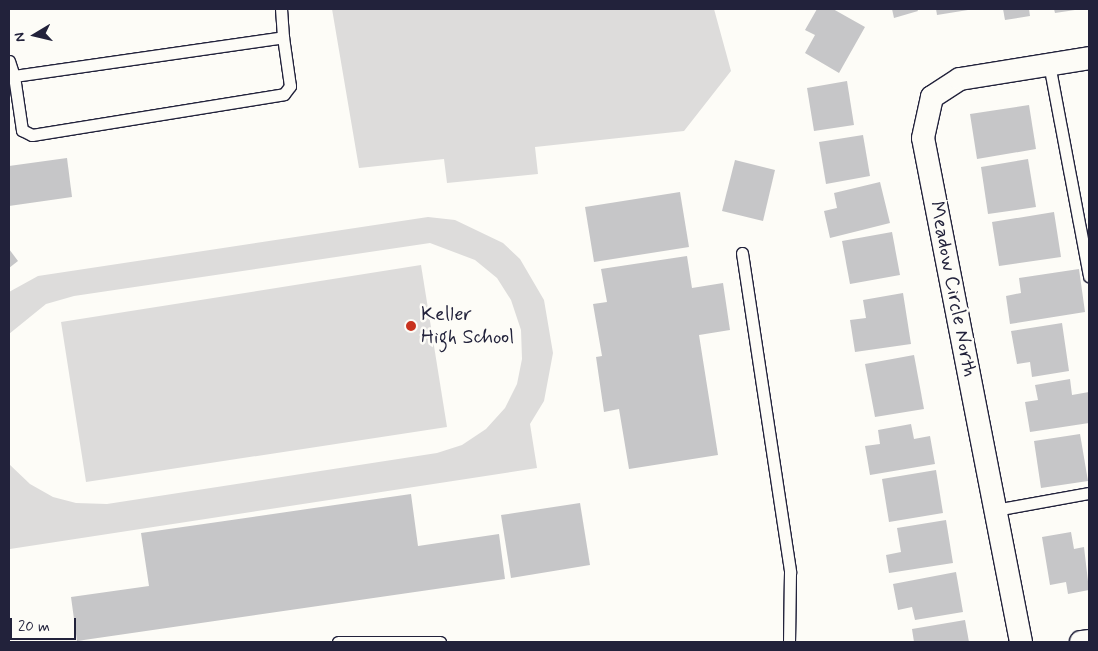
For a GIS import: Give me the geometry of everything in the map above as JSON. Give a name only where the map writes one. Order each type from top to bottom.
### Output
[{"type":"street","name":"Meadow Circle North","points":[[1021,642],[923,138],[932,97],[943,88],[960,79],[1089,58]]},
{"type":"street","points":[[1081,642],[1089,641]]},
{"type":"lane","points":[[9,61],[14,76],[22,130],[32,135],[284,94],[290,86],[280,9]]},
{"type":"lane","points":[[14,76],[283,37]]},
{"type":"lane","points":[[1049,64],[1089,276]]},
{"type":"lane","points":[[742,253],[790,572],[789,642]]},
{"type":"lane","points":[[995,510],[1089,493]]},
{"type":"lane","points":[[338,642],[440,642]]},
{"type":"shaded area","points":[[332,9],[714,9],[731,71],[684,131],[535,147],[538,174],[447,183],[444,159],[359,168]]},
{"type":"shaded area","points":[[428,217],[455,220],[503,243],[520,259],[544,300],[553,353],[544,401],[530,424],[537,468],[10,549],[9,464],[30,484],[53,497],[76,503],[107,504],[437,453],[462,445],[486,429],[505,408],[517,384],[522,359],[521,330],[511,300],[497,278],[475,260],[430,243],[74,296],[46,304],[9,334],[9,292],[38,276]]},
{"type":"shaded area","points":[[421,265],[447,427],[86,482],[61,322]]},
{"type":"building","points":[[817,9],[833,9],[865,27],[839,73],[805,53],[815,35],[805,30]]},
{"type":"building","points":[[892,9],[917,9],[918,11],[894,18]]},
{"type":"building","points":[[936,9],[968,9],[968,10],[937,15]]},
{"type":"building","points":[[1003,9],[1029,9],[1030,16],[1005,20]]},
{"type":"building","points":[[1054,9],[1075,9],[1075,10],[1055,13]]},
{"type":"building","points":[[847,81],[854,125],[814,131],[807,88]]},
{"type":"building","points":[[1029,105],[1036,149],[977,159],[970,114]]},
{"type":"building","points":[[863,135],[870,176],[826,184],[819,142]]},
{"type":"building","points":[[67,158],[72,197],[9,206],[9,166]]},
{"type":"building","points":[[1028,159],[1036,207],[988,214],[981,167]]},
{"type":"building","points":[[735,160],[775,170],[763,221],[722,211]]},
{"type":"building","points":[[880,182],[890,223],[830,238],[824,211],[837,208],[834,193]]},
{"type":"building","points":[[680,192],[689,247],[594,262],[585,207]]},
{"type":"building","points":[[1054,212],[1061,257],[999,266],[992,222]]},
{"type":"building","points":[[892,232],[900,275],[850,284],[842,241]]},
{"type":"building","points":[[9,249],[18,261],[9,268]]},
{"type":"building","points":[[687,256],[692,288],[723,283],[730,330],[699,335],[718,455],[629,469],[619,409],[604,412],[596,357],[602,356],[593,304],[607,302],[601,269]]},
{"type":"building","points":[[1079,269],[1085,312],[1010,324],[1006,296],[1021,293],[1019,278]]},
{"type":"building","points":[[903,293],[911,344],[855,352],[850,320],[866,318],[863,300]]},
{"type":"building","points":[[1062,323],[1069,371],[1032,377],[1030,362],[1017,364],[1011,331]]},
{"type":"building","points":[[914,355],[924,409],[875,417],[865,364]]},
{"type":"building","points":[[1070,379],[1072,395],[1089,392],[1089,423],[1030,432],[1025,402],[1038,400],[1035,385]]},
{"type":"building","points":[[911,424],[914,439],[930,436],[935,464],[870,475],[865,446],[880,444],[878,430]]},
{"type":"building","points":[[1080,434],[1088,481],[1041,488],[1034,441]]},
{"type":"building","points":[[936,470],[943,513],[889,522],[882,479]]},
{"type":"building","points":[[411,494],[418,546],[499,534],[505,579],[77,641],[71,597],[149,586],[141,533]]},
{"type":"building","points":[[580,503],[590,565],[511,578],[501,515]]},
{"type":"building","points":[[946,520],[953,563],[889,573],[886,555],[901,552],[897,528]]},
{"type":"building","points":[[1071,532],[1074,549],[1084,547],[1089,590],[1068,594],[1066,582],[1050,585],[1042,537]]},
{"type":"building","points":[[956,572],[963,612],[915,620],[912,607],[898,610],[893,584]]},
{"type":"building","points":[[965,620],[969,642],[914,642],[912,629]]},
{"type":"place","name":"Keller High School","points":[[411,326]]}]
